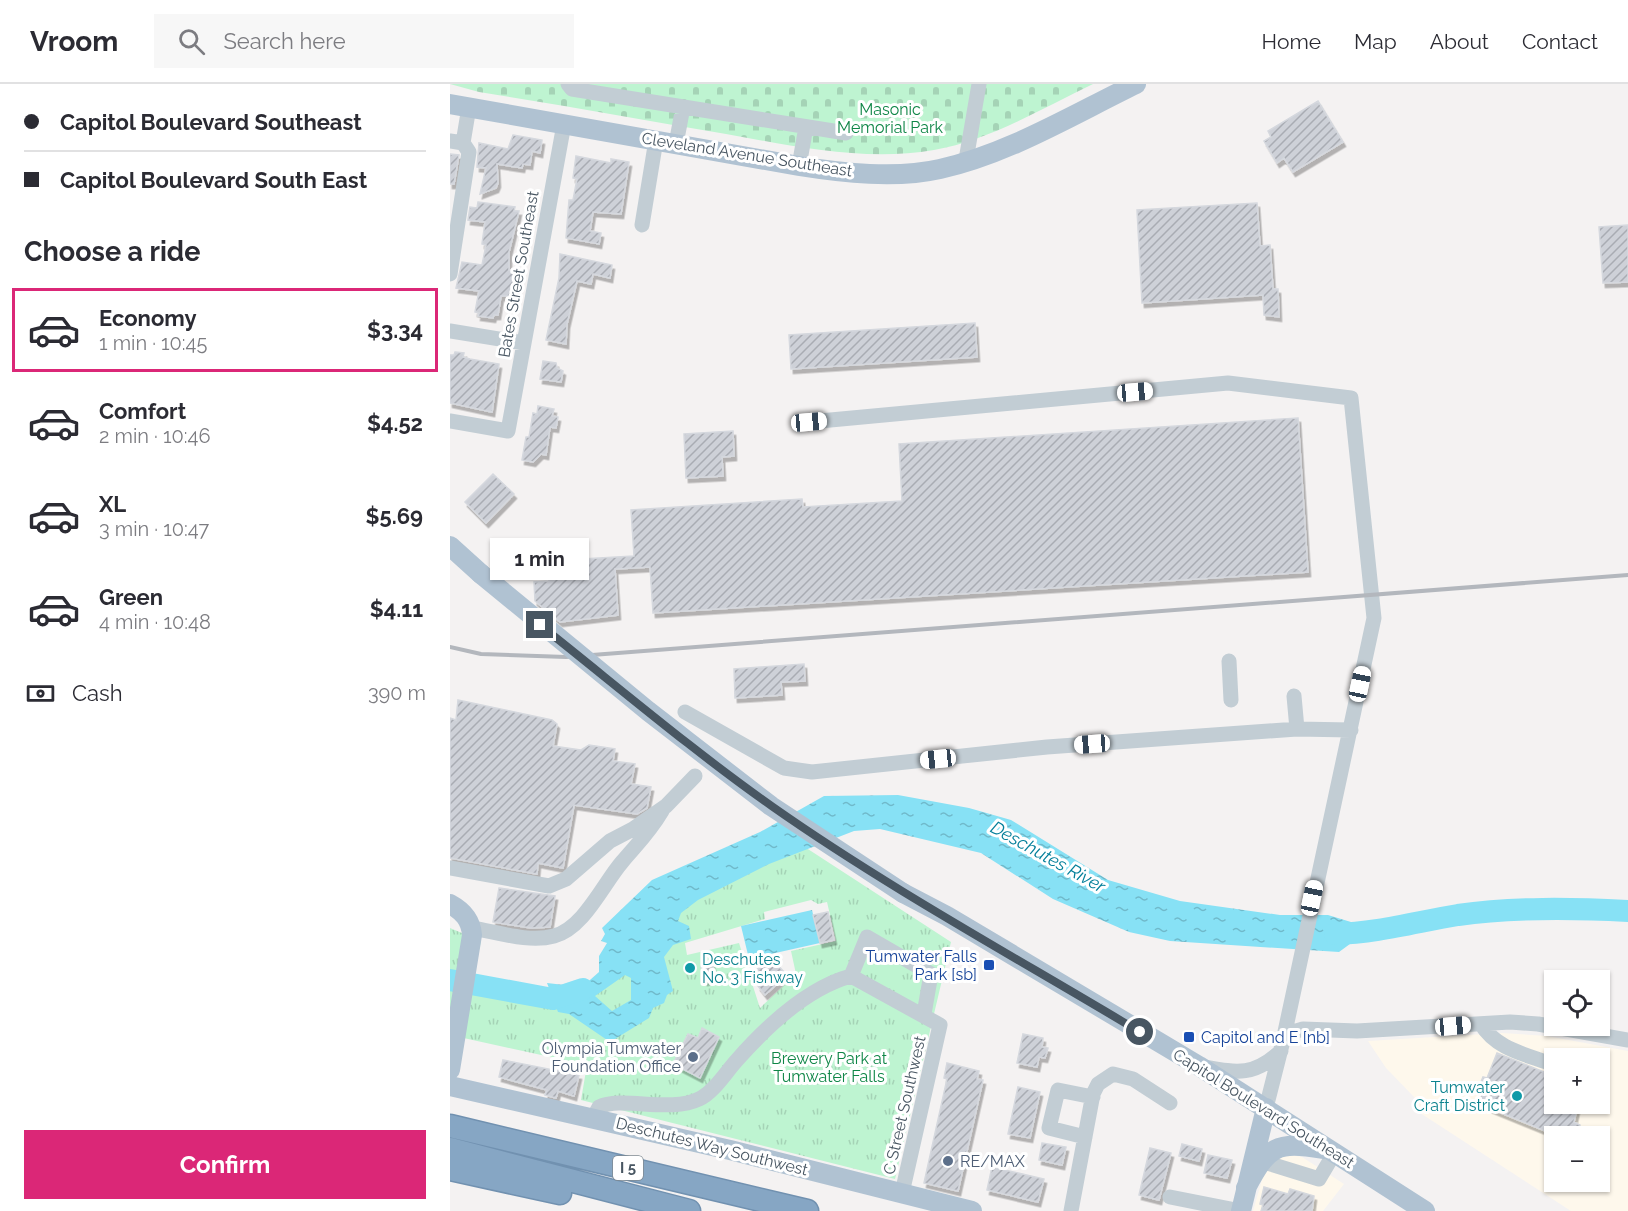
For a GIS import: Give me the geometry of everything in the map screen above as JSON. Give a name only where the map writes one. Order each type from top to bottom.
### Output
[{"type":"highway","name":"I 5","points":[[450,1126],[807,1211]]},
{"type":"highway","name":"I 5","points":[[450,1149],[689,1211]]},
{"type":"highway","points":[[450,1169],[639,1211]]},
{"type":"main road","name":"Cleveland Avenue Southeast","points":[[450,104],[799,166],[879,174],[939,169],[966,160],[1038,132],[1136,84]]},
{"type":"main road","name":"Capitol Boulevard Southeast","points":[[450,546],[648,711],[771,806],[903,893],[947,916],[1199,1066],[1425,1211]]},
{"type":"main road","points":[[450,904],[464,915],[472,935],[450,1070]]},
{"type":"main road","name":"Deschutes Way Southwest","points":[[450,1086],[593,1118],[972,1211]]},
{"type":"main road","points":[[1241,1211],[1266,1108]]},
{"type":"main road","points":[[1246,1188],[1269,1151],[1287,1145],[1335,1152]]},
{"type":"street","points":[[568,84],[573,89],[846,133]]},
{"type":"street","points":[[966,160],[979,84]]},
{"type":"street","points":[[450,274],[469,152],[457,142],[470,107]]},
{"type":"street","points":[[676,144],[682,107]]},
{"type":"street","name":"Bates Street Southeast","points":[[450,421],[508,431],[564,124]]},
{"type":"street","points":[[799,166],[806,127]]},
{"type":"street","points":[[642,225],[656,140]]},
{"type":"street","points":[[450,331],[524,343]]},
{"type":"street","points":[[809,422],[1228,383],[1351,398],[1374,618],[1282,1046],[1266,1108]]},
{"type":"street","points":[[1229,661],[1231,700]]},
{"type":"street","points":[[1294,696],[1297,729]]},
{"type":"street","points":[[685,712],[784,768],[812,772],[1047,747],[1297,729],[1351,730]]},
{"type":"street","points":[[450,868],[549,886],[566,879],[610,841],[633,829],[666,806],[695,776]]},
{"type":"street","points":[[472,935],[532,937],[557,935],[591,906],[621,862],[648,836],[666,806]]},
{"type":"street","points":[[593,1118],[599,1107],[607,1103],[651,1107],[697,1101],[777,1020],[825,987],[851,976],[867,937],[932,974],[924,1014],[851,976]]},
{"type":"street","name":"C Street Southwest","points":[[902,1193],[940,1025],[924,1014]]},
{"type":"street","points":[[1199,1066],[1243,1072],[1268,1063],[1293,1032],[1303,1029],[1373,1031],[1481,1024],[1538,1024],[1628,1040]]},
{"type":"street","points":[[1481,1024],[1488,1036],[1500,1046],[1544,1061]]},
{"type":"street","points":[[1071,1211],[1093,1096],[1098,1084],[1113,1074],[1133,1079],[1170,1103]]},
{"type":"street","points":[[1085,1137],[1049,1128],[1058,1090],[1093,1096]]},
{"type":"street","points":[[1261,1161],[1319,1179],[1335,1152]]},
{"type":"street","points":[[1170,1197],[1241,1211]]},
{"type":"shaded area","name":"Tumwater Craft District","points":[[1502,1033],[1547,1036],[1628,1051],[1628,1211],[1571,1211],[1414,1109],[1417,1100],[1386,1068],[1368,1041]]},
{"type":"shaded area","points":[[1292,1155],[1302,1157],[1344,1184],[1323,1211],[1253,1211],[1264,1173],[1279,1158]]},
{"type":"green space","name":"Masonic Memorial Park","points":[[450,84],[1093,84],[1015,123],[975,139],[934,150],[882,154],[803,148],[479,92]]},
{"type":"green space","name":"Brewery Park at Tumwater Falls","points":[[794,840],[951,942],[895,1179],[581,1100],[587,1065],[450,1035],[450,928],[481,941],[472,983],[553,999],[585,989],[659,909]],"holes":[[[811,900],[818,904],[827,902],[836,941],[791,951],[796,974],[760,1008],[739,943],[687,955],[685,943],[765,919],[764,912]]]},
{"type":"water","points":[[898,795],[969,808],[1011,820],[1108,880],[1180,901],[1280,915],[1328,915],[1351,922],[1365,933],[1339,952],[1170,941],[1129,932],[1053,899],[981,853],[880,829],[854,831],[769,864],[698,900],[681,913],[678,921],[689,926],[691,939],[673,945],[664,957],[673,991],[667,995],[664,1003],[653,1008],[649,1018],[610,1042],[569,1014],[558,1012],[547,983],[582,987],[599,972],[599,956],[607,943],[601,941],[605,934],[602,928],[652,880],[760,832],[824,796]],"holes":[[[625,975],[631,978],[631,1000],[612,1011],[595,996]]]},
{"type":"water","points":[[812,910],[820,943],[749,959],[741,926]]},
{"type":"building","points":[[1318,101],[1343,142],[1293,172],[1284,158],[1277,163],[1264,141],[1271,137],[1268,131]]},
{"type":"building","points":[[513,135],[542,140],[540,153],[532,151],[530,165],[523,164],[522,168],[497,164],[496,188],[480,194],[486,168],[477,167],[479,143],[508,149]]},
{"type":"building","points":[[450,154],[459,155],[454,184],[450,184]]},
{"type":"building","points":[[576,156],[611,163],[611,159],[629,162],[621,214],[593,212],[590,231],[601,233],[599,244],[566,238],[569,200],[573,200],[577,179],[573,178]]},
{"type":"building","points":[[478,202],[515,207],[514,211],[519,211],[509,252],[509,270],[519,271],[515,296],[501,296],[498,315],[494,315],[493,318],[478,316],[479,313],[475,312],[479,291],[456,288],[462,262],[482,265],[486,245],[482,244],[485,222],[468,220],[470,207],[477,208]]},
{"type":"building","points":[[1257,203],[1260,246],[1270,245],[1273,289],[1278,289],[1279,317],[1264,315],[1263,295],[1142,303],[1137,210]]},
{"type":"building","points":[[1628,225],[1628,282],[1603,283],[1599,227]]},
{"type":"building","points":[[560,254],[612,265],[610,278],[593,274],[591,284],[577,281],[567,324],[566,344],[546,340],[559,278]]},
{"type":"building","points":[[975,323],[977,357],[791,369],[789,335]]},
{"type":"building","points":[[455,352],[464,353],[463,357],[470,359],[499,364],[492,412],[450,403],[450,355],[454,355]]},
{"type":"building","points":[[543,361],[556,363],[557,368],[563,371],[561,382],[540,379]]},
{"type":"building","points":[[538,406],[554,409],[552,416],[558,417],[556,428],[550,427],[546,455],[541,454],[533,462],[522,460],[533,413],[537,414]]},
{"type":"building","points":[[1298,418],[1308,572],[653,613],[650,567],[615,569],[618,615],[560,622],[535,601],[534,582],[549,581],[547,561],[634,556],[631,510],[802,499],[803,507],[902,501],[899,444]]},
{"type":"building","points":[[733,431],[734,456],[722,457],[723,476],[686,478],[684,434]]},
{"type":"building","points":[[493,474],[514,494],[486,523],[465,502]]},
{"type":"building","points":[[804,664],[805,681],[781,682],[782,695],[735,698],[734,669]]},
{"type":"building","points":[[458,700],[552,720],[557,724],[553,746],[581,750],[589,745],[615,749],[613,761],[635,764],[631,784],[651,787],[647,808],[637,814],[574,805],[563,868],[538,863],[537,874],[450,858],[450,718],[456,720]]},
{"type":"building","points":[[499,888],[555,896],[550,927],[531,928],[493,922]]},
{"type":"building","points":[[828,912],[834,940],[820,943],[813,915]]},
{"type":"building","points":[[770,957],[787,975],[765,995],[758,986],[762,983],[753,973]]},
{"type":"building","points":[[712,963],[716,978],[705,981],[701,966]]},
{"type":"building","name":"Olympia Tumwater Foundation Office","points":[[702,1028],[719,1037],[700,1078],[673,1064],[688,1034],[698,1038]]},
{"type":"building","points":[[1023,1034],[1043,1038],[1042,1047],[1048,1048],[1045,1058],[1039,1057],[1037,1067],[1017,1063]]},
{"type":"building","name":"Tumwater Craft District","points":[[1497,1053],[1544,1072],[1544,1114],[1576,1114],[1574,1122],[1580,1126],[1544,1126],[1544,1130],[1477,1103],[1483,1089],[1479,1087],[1483,1077],[1487,1078]]},
{"type":"building","points":[[503,1060],[579,1075],[574,1096],[558,1091],[556,1098],[545,1095],[547,1090],[499,1077]]},
{"type":"building","points":[[947,1063],[979,1071],[977,1079],[983,1080],[958,1191],[924,1183],[947,1079],[944,1078]]},
{"type":"building","points":[[1018,1087],[1040,1092],[1030,1138],[1008,1134]]},
{"type":"building","points":[[1042,1143],[1066,1147],[1062,1165],[1039,1160]]},
{"type":"building","points":[[1182,1144],[1202,1149],[1199,1161],[1179,1156]]},
{"type":"building","points":[[1150,1148],[1171,1153],[1159,1200],[1139,1195]]},
{"type":"building","points":[[1208,1155],[1232,1160],[1227,1178],[1204,1173]]},
{"type":"building","points":[[992,1167],[1044,1179],[1038,1202],[987,1190]]},
{"type":"building","points":[[1264,1187],[1288,1194],[1290,1189],[1314,1196],[1312,1211],[1261,1211],[1263,1205],[1260,1204]]},
{"type":"waterway","name":"Deschutes River","points":[[1335,934],[1366,932],[1458,915],[1521,909],[1628,911]]},
{"type":"waterway","name":"Deschutes River","points":[[450,980],[553,999],[583,989]]},
{"type":"railway","points":[[450,647],[481,654],[566,657],[1628,575]]},
{"type":"place","name":"Tumwater Falls Park [sb]","points":[[989,965]]},
{"type":"place","name":"Deschutes No. 3 Fishway","points":[[690,968]]},
{"type":"place","name":"Capitol and E [nb]","points":[[1189,1037]]},
{"type":"place","name":"Olympia Tumwater Foundation Office","points":[[693,1057]]},
{"type":"place","name":"Tumwater Craft District","points":[[1517,1096]]},
{"type":"place","name":"RE/MAX","points":[[948,1161]]},
{"type":"route","points":[[540,625],[771,806],[903,893],[947,916],[1140,1032]]}]
